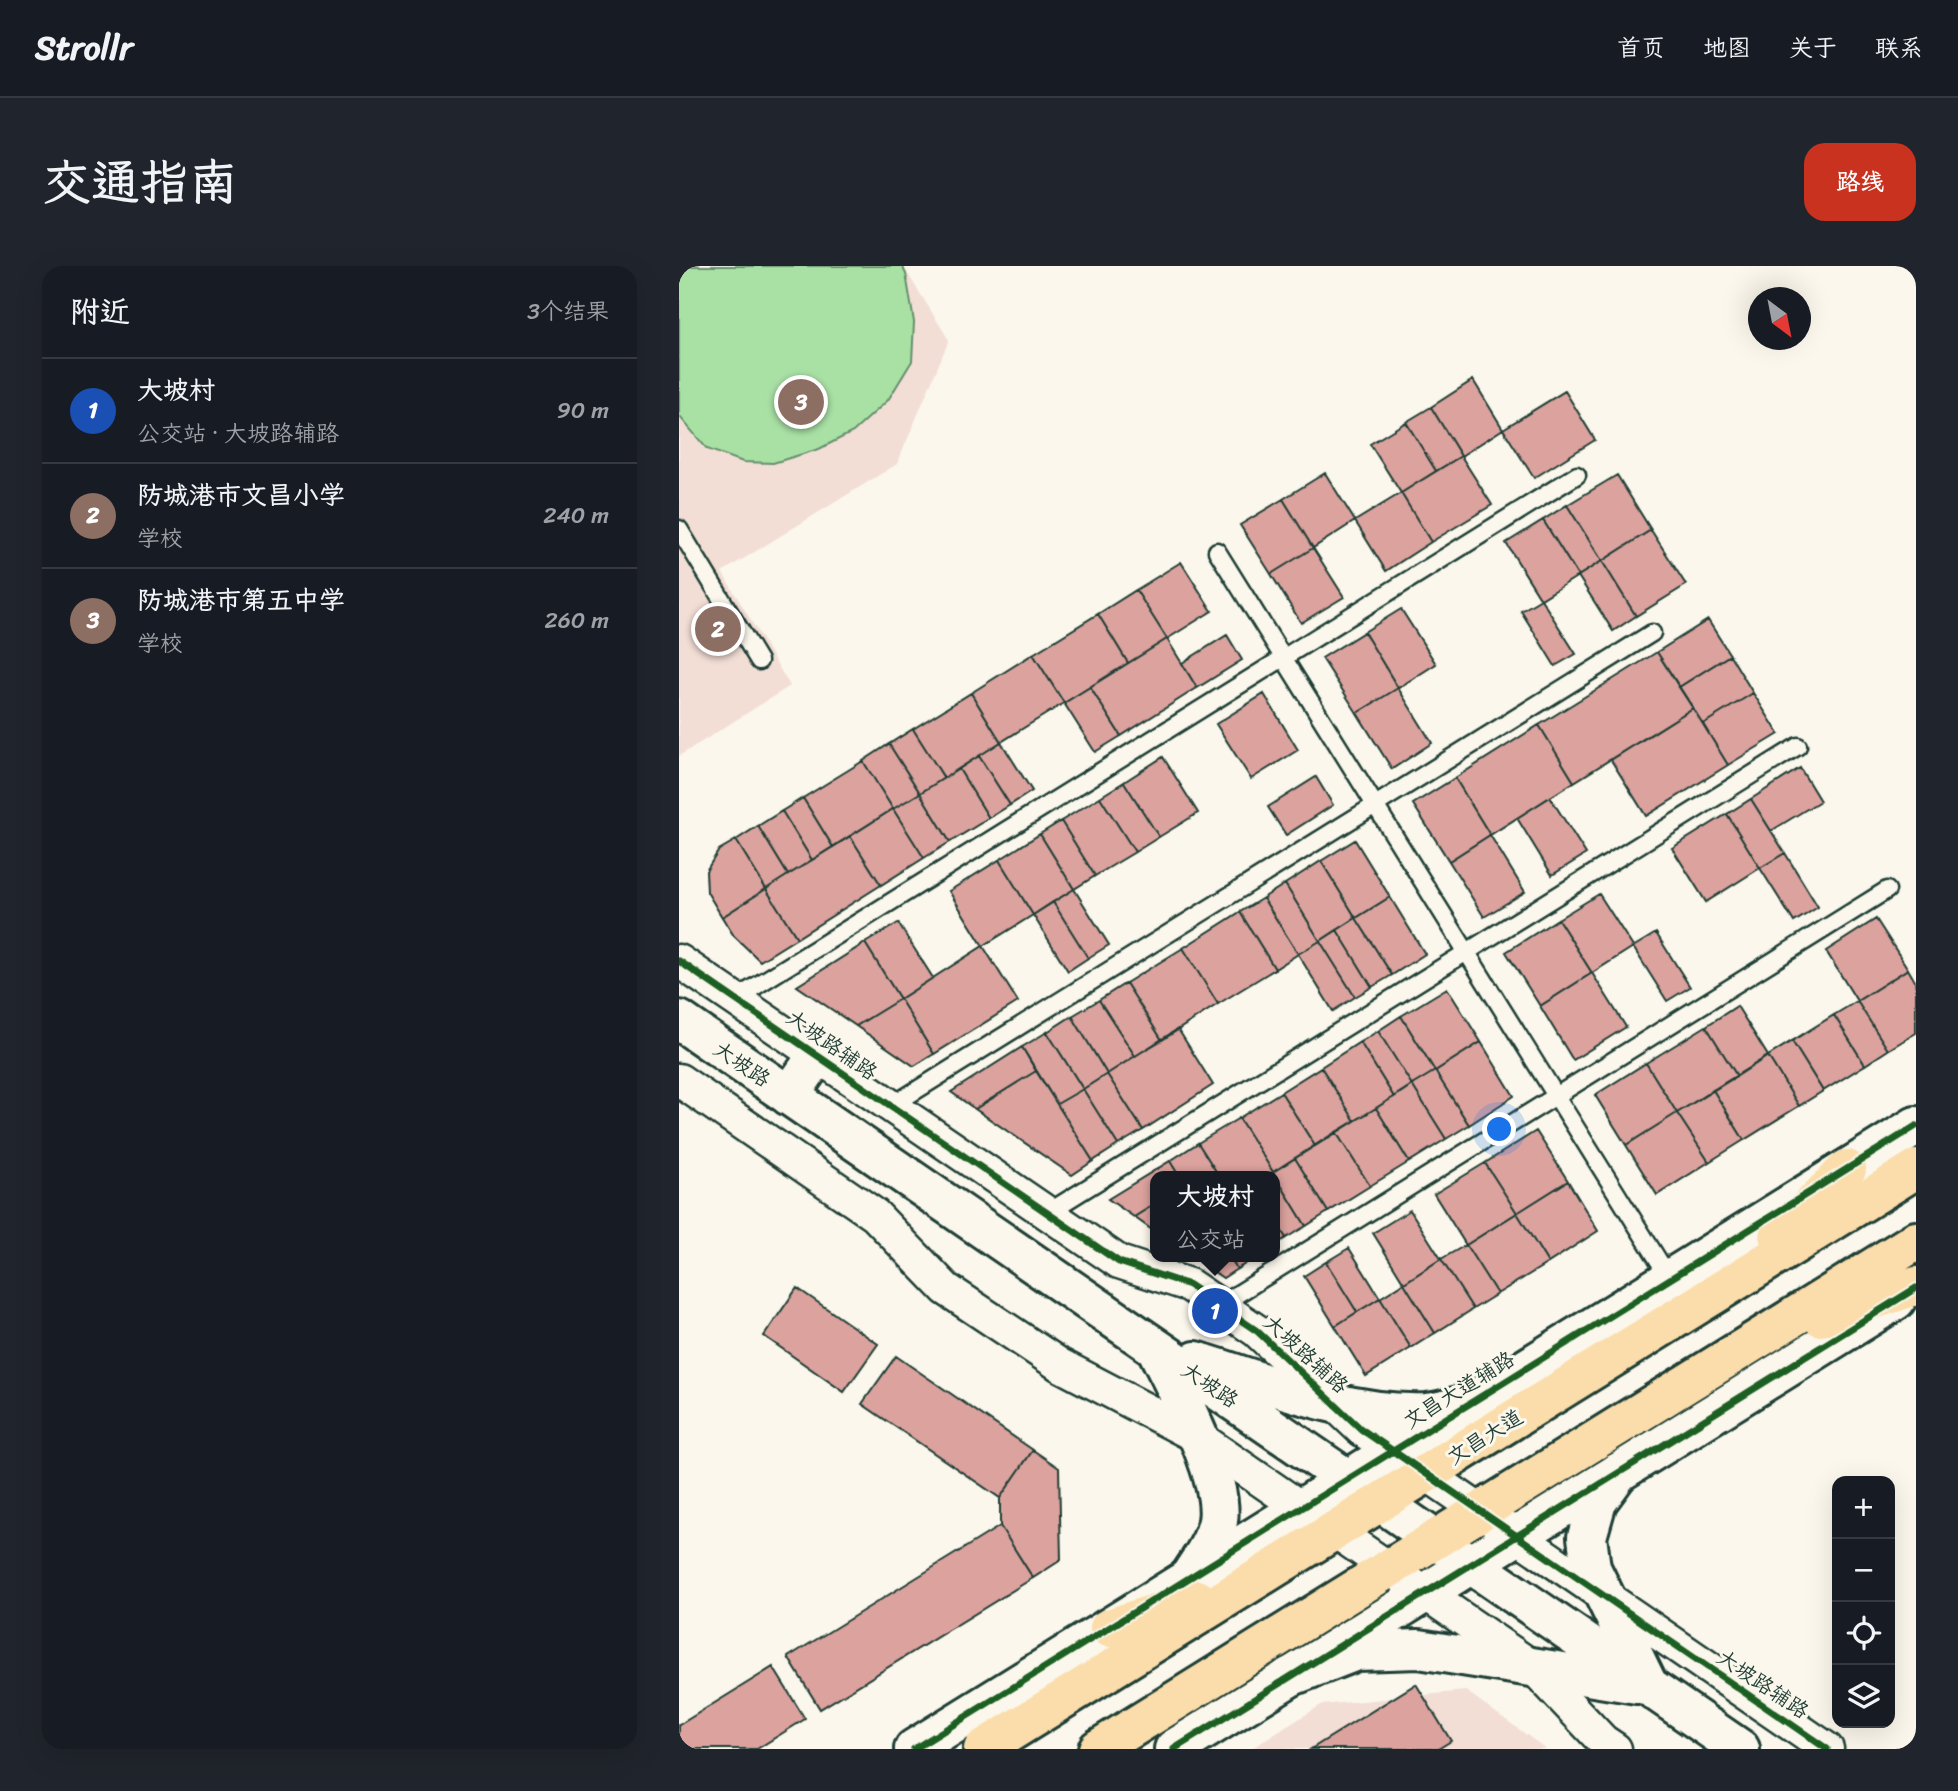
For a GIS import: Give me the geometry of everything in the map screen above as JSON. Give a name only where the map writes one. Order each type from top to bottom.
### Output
[{"type":"main road","name":"大坡路","points":[[679,1020],[1740,1749]]},
{"type":"main road","points":[[789,1096],[817,1056]]},
{"type":"main road","name":"文昌大道辅路","points":[[914,1749],[1916,1126]]},
{"type":"main road","points":[[1730,1285],[1847,1169]]},
{"type":"main road","name":"文昌大道","points":[[983,1749],[1916,1169]]},
{"type":"main road","points":[[1098,1749],[1916,1241]]},
{"type":"main road","points":[[1766,1334],[1916,1287]]},
{"type":"main road","points":[[1174,1749],[1916,1287]]},
{"type":"main road","points":[[1157,1348],[1198,1437],[1219,1496],[1218,1522],[1207,1550],[1188,1579]]},
{"type":"main road","points":[[1157,1348],[1336,1405],[1388,1412],[1428,1413],[1473,1402]]},
{"type":"main road","points":[[1619,1472],[1597,1502],[1587,1537],[1591,1568],[1649,1686]]},
{"type":"main road","points":[[1109,1628],[1256,1580]]},
{"type":"main road","points":[[1289,1677],[1356,1651],[1419,1649],[1649,1686]]},
{"type":"street","name":"大坡路辅路","points":[[679,961],[1119,1262],[1189,1284],[1257,1331],[1361,1429],[1827,1749]]},
{"type":"street","points":[[679,1080],[875,1215],[946,1289],[1060,1365],[1198,1437],[1534,1668],[1603,1741],[1615,1749]]},
{"type":"lane","points":[[735,999],[1577,475]]},
{"type":"lane","points":[[679,529],[759,661]]},
{"type":"lane","points":[[1217,551],[1670,1279]]},
{"type":"lane","points":[[891,1106],[1652,633]]},
{"type":"lane","points":[[1047,1213],[1798,746]]},
{"type":"lane","points":[[1220,1306],[1887,890]]},
{"type":"shaded area","points":[[679,266],[903,266],[949,340],[897,464],[722,572],[790,686],[679,756]]},
{"type":"shaded area","points":[[1466,1691],[1546,1749],[1251,1749],[1321,1705]]},
{"type":"green space","points":[[679,266],[902,266],[906,274],[914,322],[912,361],[888,400],[853,432],[819,449],[773,463],[743,462],[707,449],[679,416]]},
{"type":"building","points":[[1473,380],[1503,429],[1461,456],[1431,407]]},
{"type":"building","points":[[1565,391],[1595,440],[1534,478],[1503,429]]},
{"type":"building","points":[[1431,407],[1461,456],[1436,471],[1406,422]]},
{"type":"building","points":[[1406,422],[1436,471],[1401,493],[1370,444]]},
{"type":"building","points":[[1461,456],[1492,505],[1431,542],[1401,493]]},
{"type":"building","points":[[1325,473],[1355,521],[1313,548],[1283,499]]},
{"type":"building","points":[[1617,475],[1651,530],[1602,561],[1567,505]]},
{"type":"building","points":[[1401,493],[1431,542],[1386,571],[1355,521]]},
{"type":"building","points":[[1283,499],[1313,548],[1271,574],[1240,525]]},
{"type":"building","points":[[1567,505],[1602,561],[1578,576],[1543,520]]},
{"type":"building","points":[[1543,520],[1578,576],[1541,599],[1506,543]]},
{"type":"building","points":[[1651,530],[1686,585],[1636,616],[1602,561]]},
{"type":"building","points":[[1313,548],[1344,597],[1301,623],[1271,574]]},
{"type":"building","points":[[1602,561],[1636,616],[1613,631],[1578,576]]},
{"type":"building","points":[[1181,562],[1212,611],[1167,639],[1136,590]]},
{"type":"building","points":[[1136,590],[1167,639],[1128,663],[1098,614]]},
{"type":"building","points":[[1541,599],[1576,654],[1555,666],[1521,611]]},
{"type":"building","points":[[1401,609],[1436,664],[1398,688],[1364,632]]},
{"type":"building","points":[[1098,614],[1128,663],[1064,703],[1033,654]]},
{"type":"building","points":[[1708,620],[1730,655],[1679,687],[1657,652]]},
{"type":"building","points":[[1364,632],[1398,688],[1357,713],[1322,658]]},
{"type":"building","points":[[1227,635],[1242,660],[1197,688],[1182,663]]},
{"type":"building","points":[[1167,639],[1197,688],[1121,736],[1090,687]]},
{"type":"building","points":[[1657,652],[1693,708],[1574,782],[1539,725]]},
{"type":"building","points":[[1033,654],[1064,703],[1001,742],[971,693]]},
{"type":"building","points":[[1730,655],[1753,693],[1703,724],[1679,687]]},
{"type":"building","points":[[1090,687],[1121,736],[1095,752],[1064,703]]},
{"type":"building","points":[[1398,688],[1432,743],[1392,769],[1357,713]]},
{"type":"building","points":[[971,693],[1001,742],[944,778],[913,729]]},
{"type":"building","points":[[1753,693],[1779,734],[1728,765],[1703,724]]},
{"type":"building","points":[[1264,694],[1298,750],[1251,779],[1216,724]]},
{"type":"building","points":[[1693,708],[1728,765],[1646,816],[1611,760]]},
{"type":"building","points":[[1539,725],[1574,782],[1490,835],[1455,778]]},
{"type":"building","points":[[913,729],[944,778],[920,793],[889,744]]},
{"type":"building","points":[[1001,742],[1032,791],[1010,805],[979,756]]},
{"type":"building","points":[[889,744],[920,793],[893,809],[863,761]]},
{"type":"building","points":[[979,756],[1010,805],[989,818],[959,769]]},
{"type":"building","points":[[1163,757],[1198,813],[1159,837],[1124,782]]},
{"type":"building","points":[[863,761],[893,809],[833,847],[803,798]]},
{"type":"building","points":[[1800,768],[1820,801],[1771,831],[1751,799]]},
{"type":"building","points":[[959,769],[989,818],[950,842],[920,793]]},
{"type":"building","points":[[1316,777],[1333,805],[1286,835],[1268,807]]},
{"type":"building","points":[[1455,778],[1490,835],[1449,861],[1413,804]]},
{"type":"building","points":[[1124,782],[1159,837],[1135,852],[1100,797]]},
{"type":"building","points":[[920,793],[950,842],[924,858],[893,809]]},
{"type":"building","points":[[1100,797],[1135,852],[1095,876],[1061,821]]},
{"type":"building","points":[[1550,797],[1586,854],[1552,875],[1517,818]]},
{"type":"building","points":[[803,798],[833,847],[812,860],[782,811]]},
{"type":"building","points":[[1751,799],[1785,853],[1760,868],[1727,814]]},
{"type":"building","points":[[893,809],[924,858],[881,885],[850,836]]},
{"type":"building","points":[[782,811],[812,860],[788,875],[758,826]]},
{"type":"building","points":[[1727,814],[1760,868],[1706,902],[1672,848]]},
{"type":"building","points":[[1061,821],[1095,876],[1074,889],[1040,834]]},
{"type":"building","points":[[758,826],[788,875],[766,889],[736,840]]},
{"type":"building","points":[[1040,834],[1074,889],[1033,915],[999,860]]},
{"type":"building","points":[[1490,835],[1525,892],[1484,917],[1449,861]]},
{"type":"building","points":[[850,836],[881,885],[797,938],[766,889]]},
{"type":"building","points":[[736,840],[766,889],[722,917],[707,892],[706,871],[719,850]]},
{"type":"building","points":[[1355,840],[1390,897],[1356,918],[1321,861]]},
{"type":"building","points":[[1785,853],[1818,907],[1794,922],[1760,868]]},
{"type":"building","points":[[999,860],[1033,915],[983,946],[949,891]]},
{"type":"building","points":[[1321,861],[1356,918],[1320,941],[1285,884]]},
{"type":"building","points":[[1285,884],[1320,941],[1298,954],[1263,898]]},
{"type":"building","points":[[766,889],[797,938],[760,961],[734,936],[722,917]]},
{"type":"building","points":[[1074,889],[1109,945],[1088,958],[1053,902]]},
{"type":"building","points":[[1599,894],[1633,947],[1592,973],[1558,919]]},
{"type":"building","points":[[1390,897],[1425,954],[1392,975],[1356,918]]},
{"type":"building","points":[[1263,898],[1298,954],[1275,969],[1240,912]]},
{"type":"building","points":[[1053,902],[1088,958],[1068,971],[1033,915]]},
{"type":"building","points":[[1240,912],[1275,969],[1218,1004],[1183,948]]},
{"type":"building","points":[[1356,918],[1392,975],[1372,987],[1337,930]]},
{"type":"building","points":[[1558,919],[1592,973],[1540,1006],[1506,952]]},
{"type":"building","points":[[1876,919],[1908,969],[1857,1001],[1826,951]]},
{"type":"building","points":[[898,923],[933,978],[900,999],[865,943]]},
{"type":"building","points":[[1337,930],[1372,987],[1355,997],[1320,941]]},
{"type":"building","points":[[1656,933],[1690,987],[1667,1001],[1633,947]]},
{"type":"building","points":[[1320,941],[1355,997],[1333,1011],[1298,954]]},
{"type":"building","points":[[865,943],[900,999],[856,1026],[797,986]]},
{"type":"building","points":[[983,946],[1018,1002],[934,1054],[900,999]]},
{"type":"building","points":[[1183,948],[1218,1004],[1162,1040],[1126,983]]},
{"type":"building","points":[[1908,969],[1916,983],[1916,1033],[1888,1050],[1857,1001]]},
{"type":"building","points":[[1592,973],[1626,1027],[1573,1060],[1540,1006]]},
{"type":"building","points":[[1126,983],[1162,1040],[1135,1056],[1099,1000]]},
{"type":"building","points":[[1447,988],[1481,1042],[1435,1071],[1401,1016]]},
{"type":"building","points":[[900,999],[934,1054],[914,1066],[856,1026]]},
{"type":"building","points":[[1099,1000],[1135,1056],[1107,1074],[1072,1016]]},
{"type":"building","points":[[1857,1001],[1888,1050],[1865,1065],[1834,1015]]},
{"type":"building","points":[[1737,1006],[1768,1056],[1737,1076],[1706,1026]]},
{"type":"building","points":[[1834,1015],[1865,1065],[1823,1091],[1792,1041]]},
{"type":"building","points":[[1072,1016],[1107,1074],[1083,1089],[1047,1032]]},
{"type":"building","points":[[1401,1016],[1435,1071],[1412,1085],[1378,1031]]},
{"type":"building","points":[[1706,1026],[1737,1076],[1677,1113],[1646,1063]]},
{"type":"building","points":[[1178,1029],[1213,1085],[1143,1130],[1107,1074]]},
{"type":"building","points":[[1378,1031],[1412,1085],[1394,1097],[1360,1042]]},
{"type":"building","points":[[1047,1032],[1083,1089],[1057,1104],[1022,1047]]},
{"type":"building","points":[[1792,1041],[1823,1091],[1799,1106],[1768,1056]]},
{"type":"building","points":[[1360,1042],[1394,1097],[1355,1121],[1321,1067]]},
{"type":"building","points":[[1481,1042],[1514,1096],[1469,1125],[1435,1071]]},
{"type":"building","points":[[1022,1047],[1036,1071],[975,1109],[951,1092]]},
{"type":"building","points":[[1768,1056],[1799,1106],[1744,1140],[1713,1090]]},
{"type":"building","points":[[1646,1063],[1677,1113],[1626,1145],[1595,1095]]},
{"type":"building","points":[[1321,1067],[1355,1121],[1315,1146],[1281,1092]]},
{"type":"building","points":[[1036,1071],[1093,1161],[1072,1175],[975,1109]]},
{"type":"building","points":[[1435,1071],[1469,1125],[1446,1139],[1412,1085]]},
{"type":"building","points":[[1107,1074],[1143,1130],[1118,1145],[1083,1089]]},
{"type":"building","points":[[1412,1085],[1446,1139],[1409,1162],[1376,1108]]},
{"type":"building","points":[[1083,1089],[1118,1145],[1093,1161],[1057,1104]]},
{"type":"building","points":[[1713,1090],[1744,1140],[1709,1162],[1677,1113]]},
{"type":"building","points":[[1281,1092],[1315,1146],[1272,1171],[1239,1118]]},
{"type":"building","points":[[1376,1108],[1409,1162],[1370,1186],[1336,1132]]},
{"type":"building","points":[[1677,1113],[1709,1162],[1657,1195],[1626,1145]]},
{"type":"building","points":[[1239,1118],[1272,1171],[1216,1171],[1198,1143]]},
{"type":"building","points":[[1536,1131],[1568,1181],[1517,1213],[1485,1163]]},
{"type":"building","points":[[1336,1132],[1370,1186],[1328,1212],[1295,1158]]},
{"type":"building","points":[[1198,1143],[1216,1171],[1176,1171],[1170,1161]]},
{"type":"building","points":[[1295,1158],[1328,1212],[1306,1226],[1280,1183],[1280,1171],[1275,1171]]},
{"type":"building","points":[[1170,1161],[1176,1171],[1154,1171]]},
{"type":"building","points":[[1485,1163],[1517,1213],[1466,1245],[1434,1194]]},
{"type":"building","points":[[1150,1173],[1150,1207],[1134,1217],[1108,1199]]},
{"type":"building","points":[[1568,1181],[1598,1231],[1548,1263],[1517,1213]]},
{"type":"building","points":[[1280,1183],[1306,1226],[1286,1238],[1280,1228]]},
{"type":"building","points":[[1150,1207],[1150,1228],[1134,1217]]},
{"type":"building","points":[[1410,1210],[1441,1259],[1404,1283],[1373,1233]]},
{"type":"building","points":[[1517,1213],[1548,1263],[1497,1294],[1466,1245]]},
{"type":"building","points":[[1280,1228],[1286,1238],[1280,1242]]},
{"type":"building","points":[[1466,1245],[1497,1294],[1473,1309],[1441,1259]]},
{"type":"building","points":[[1349,1248],[1380,1298],[1357,1312],[1326,1262]]},
{"type":"building","points":[[1441,1259],[1473,1309],[1435,1333],[1404,1283]]},
{"type":"building","points":[[1199,1262],[1233,1262],[1237,1269],[1223,1278]]},
{"type":"building","points":[[1233,1262],[1248,1262],[1237,1269]]},
{"type":"building","points":[[1326,1262],[1357,1312],[1335,1326],[1304,1276]]},
{"type":"building","points":[[1404,1283],[1435,1333],[1411,1348],[1380,1298]]},
{"type":"building","points":[[797,1288],[878,1344],[844,1392],[764,1336]]},
{"type":"building","points":[[1380,1298],[1411,1348],[1366,1376],[1335,1326]]},
{"type":"building","points":[[896,1356],[1033,1450],[1000,1498],[862,1404]]},
{"type":"building","points":[[1033,1450],[1059,1468],[1061,1560],[1033,1578],[1000,1526],[1000,1498]]},
{"type":"building","points":[[1000,1526],[1033,1578],[820,1709],[788,1657]]},
{"type":"building","points":[[773,1667],[805,1719],[757,1749],[679,1749],[679,1725]]},
{"type":"building","points":[[1416,1684],[1451,1741],[1438,1749],[1311,1749]]},
{"type":"cycle path","points":[[679,961],[1119,1262],[1189,1285],[1257,1331],[1361,1429],[1827,1749]]},
{"type":"cycle path","points":[[914,1749],[1916,1126]]},
{"type":"cycle path","points":[[1174,1749],[1916,1288]]},
{"type":"place","name":"防城港市第五中学","points":[[801,402]]},
{"type":"place","name":"防城港市文昌小学","points":[[718,629]]},
{"type":"place","name":"大坡村","points":[[1215,1311]]}]
